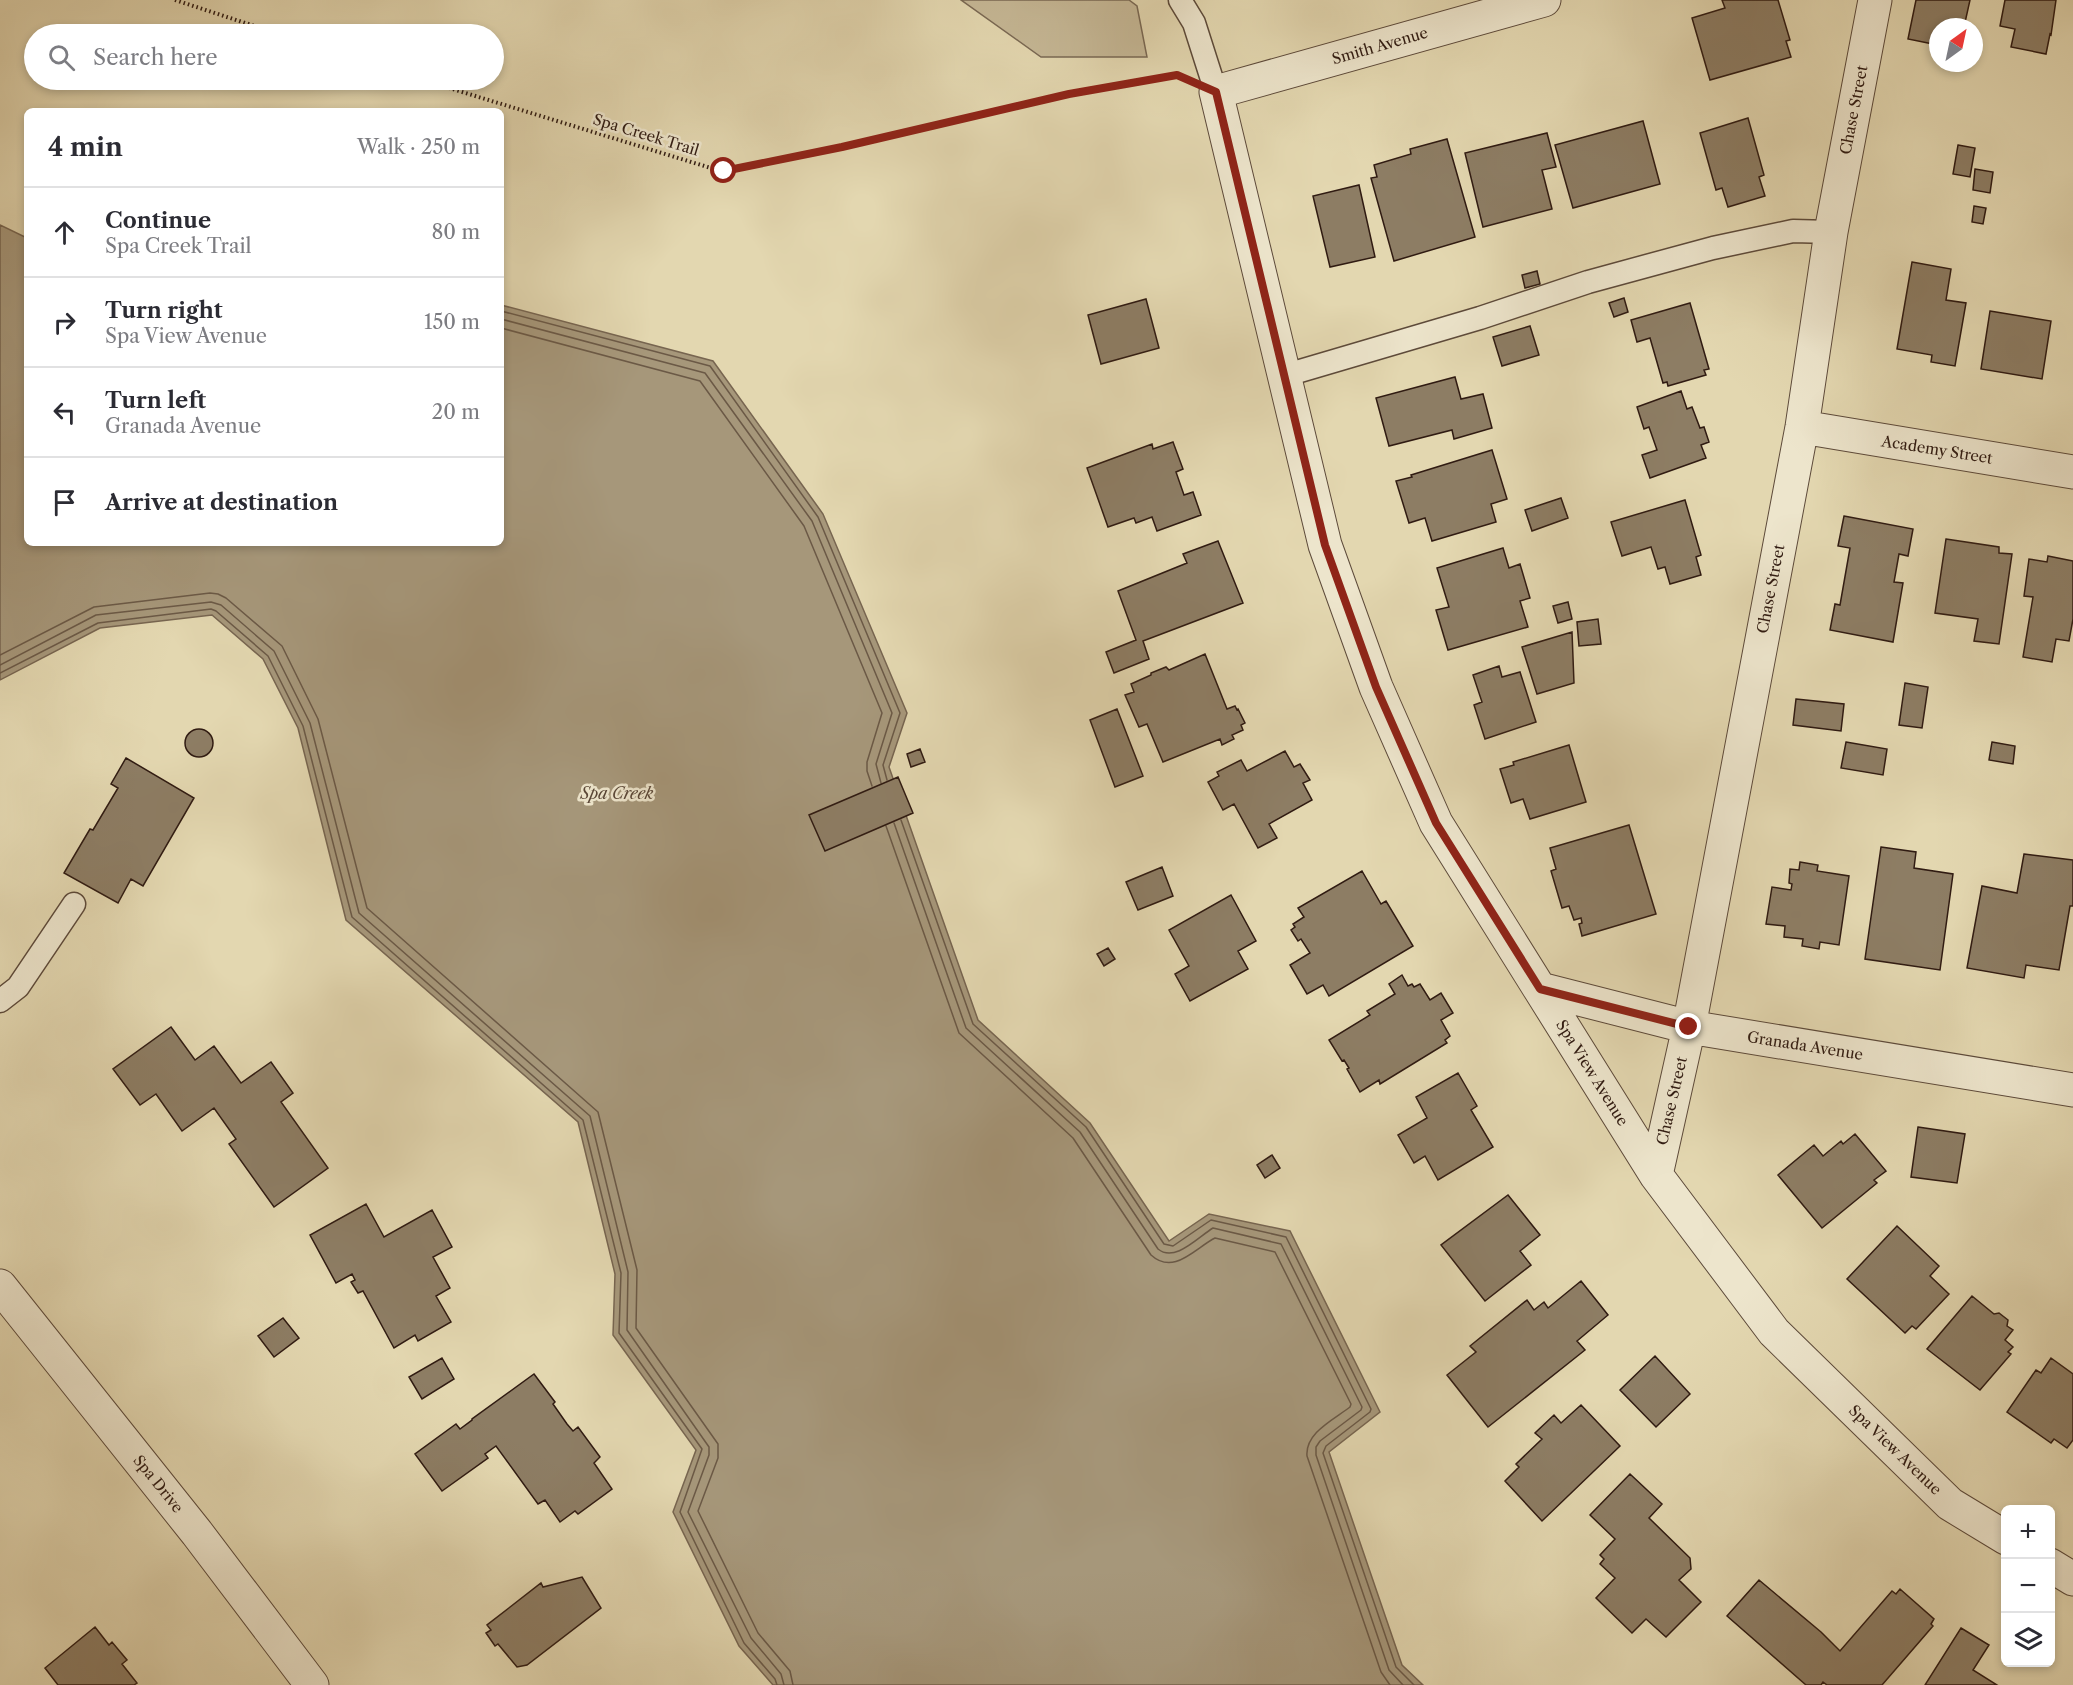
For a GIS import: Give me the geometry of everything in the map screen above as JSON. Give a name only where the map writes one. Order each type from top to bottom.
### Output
[{"type":"street","name":"Smith Avenue","points":[[1216,92],[1544,0]]},
{"type":"street","name":"Chase Street","points":[[1656,1175],[1689,1027],[1802,427],[1831,232],[1875,0]]},
{"type":"street","name":"Spa View Avenue","points":[[1216,92],[1325,545],[1376,687],[1436,823],[1656,1175],[1774,1332],[1950,1504],[2001,1535]]},
{"type":"street","name":"Academy Street","points":[[1802,427],[2073,472]]},
{"type":"street","name":"Granada Avenue","points":[[1540,989],[1689,1027],[2073,1090]]},
{"type":"street","name":"Spa Drive","points":[[0,1286],[197,1533],[312,1685]]},
{"type":"street","points":[[2055,1568],[2073,1579]]},
{"type":"lane","points":[[1180,0],[1194,23],[1216,92]]},
{"type":"lane","points":[[1283,376],[1480,318],[1588,282],[1713,248],[1793,231],[1831,232]]},
{"type":"lane","points":[[0,1001],[18,987],[74,904]]},
{"type":"path","points":[[175,0],[248,24]]},
{"type":"path","name":"Spa Creek Trail","points":[[456,90],[724,171],[842,147],[1069,94],[1177,75],[1216,92]]},
{"type":"shaded area","points":[[961,0],[1129,0],[1137,6],[1147,57],[1041,57]]},
{"type":"water","name":"Spa Creek","points":[[0,225],[24,237],[24,546],[504,546],[504,306],[713,361],[823,514],[907,713],[889,767],[978,1020],[1090,1123],[1169,1241],[1209,1214],[1290,1231],[1380,1412],[1329,1452],[1402,1665],[1423,1685],[773,1685],[739,1646],[673,1512],[696,1450],[613,1335],[615,1274],[578,1122],[346,920],[298,728],[263,659],[212,615],[100,628],[0,680]]},
{"type":"building","points":[[1722,0],[1778,0],[1790,40],[1786,41],[1791,57],[1710,80],[1692,18],[1725,8]]},
{"type":"building","points":[[1916,0],[1970,0],[1966,18],[1929,18],[1929,43],[1908,39]]},
{"type":"building","points":[[2005,0],[2056,0],[2046,54],[2011,47],[2015,29],[2000,26]]},
{"type":"building","points":[[1748,118],[1764,175],[1759,177],[1765,196],[1728,207],[1722,188],[1716,190],[1700,133]]},
{"type":"building","points":[[1643,121],[1660,184],[1573,208],[1555,145]]},
{"type":"building","points":[[1547,133],[1556,167],[1542,170],[1552,209],[1483,227],[1465,153]]},
{"type":"building","points":[[1447,139],[1475,237],[1394,261],[1371,178],[1377,177],[1374,165],[1411,154],[1410,149]]},
{"type":"building","points":[[1958,145],[1975,148],[1970,177],[1953,174]]},
{"type":"building","points":[[1975,169],[1993,172],[1990,193],[1973,190]]},
{"type":"building","points":[[1359,185],[1375,257],[1330,267],[1313,196]]},
{"type":"building","points":[[1974,206],[1986,208],[1983,224],[1972,222]]},
{"type":"building","points":[[1912,262],[1951,269],[1946,300],[1966,303],[1955,366],[1931,362],[1932,355],[1897,349]]},
{"type":"building","points":[[1537,271],[1540,284],[1525,288],[1522,275]]},
{"type":"building","points":[[1624,298],[1628,312],[1614,317],[1609,303]]},
{"type":"building","points":[[1146,299],[1159,348],[1101,364],[1088,315]]},
{"type":"building","points":[[1690,303],[1709,369],[1704,370],[1706,375],[1668,386],[1667,382],[1663,383],[1650,338],[1637,342],[1631,320]]},
{"type":"building","points":[[1990,311],[2051,321],[2042,379],[1981,369]]},
{"type":"building","points":[[1530,326],[1539,355],[1502,366],[1493,337]]},
{"type":"building","points":[[1455,377],[1461,399],[1483,394],[1492,428],[1454,439],[1452,430],[1389,446],[1376,398]]},
{"type":"building","points":[[1681,391],[1687,409],[1692,407],[1700,428],[1704,427],[1709,442],[1701,445],[1706,458],[1650,478],[1642,455],[1657,450],[1649,427],[1644,429],[1637,407]]},
{"type":"building","points":[[1173,442],[1183,469],[1176,472],[1184,495],[1193,492],[1201,515],[1157,531],[1152,517],[1136,523],[1134,518],[1108,527],[1087,468],[1152,444],[1153,449]]},
{"type":"building","points":[[1492,450],[1507,499],[1491,504],[1496,522],[1432,541],[1425,518],[1409,523],[1396,481]]},
{"type":"building","points":[[1561,498],[1568,518],[1532,531],[1525,510]]},
{"type":"building","points":[[1685,500],[1701,555],[1696,557],[1701,575],[1670,584],[1665,567],[1658,569],[1651,547],[1622,556],[1611,522]]},
{"type":"building","points":[[1844,516],[1913,529],[1908,556],[1899,554],[1894,582],[1903,583],[1893,642],[1830,630],[1835,604],[1840,605],[1850,548],[1838,546]]},
{"type":"building","points":[[1946,539],[1999,547],[1999,553],[2012,554],[1999,644],[1974,641],[1978,619],[1935,613]]},
{"type":"building","points":[[1218,541],[1243,603],[1143,641],[1149,659],[1114,673],[1106,652],[1136,640],[1118,591],[1187,563],[1183,554]]},
{"type":"building","points":[[1503,548],[1509,568],[1520,564],[1530,598],[1520,601],[1528,627],[1448,650],[1436,610],[1449,607],[1437,568]]},
{"type":"building","points":[[2048,556],[2073,561],[2073,619],[2069,641],[2056,639],[2052,662],[2023,657],[2033,597],[2024,596],[2029,559],[2047,562]]},
{"type":"building","points":[[1568,602],[1572,619],[1558,623],[1553,606]]},
{"type":"building","points":[[1598,619],[1601,644],[1579,646],[1577,622]]},
{"type":"building","points":[[1572,632],[1574,683],[1537,694],[1522,647]]},
{"type":"building","points":[[1205,654],[1227,709],[1235,706],[1245,723],[1241,725],[1243,730],[1232,735],[1234,739],[1222,745],[1220,739],[1163,762],[1147,724],[1139,727],[1125,695],[1134,692],[1131,684],[1151,673],[1166,667],[1169,670]]},
{"type":"building","points":[[1499,666],[1502,677],[1520,672],[1536,722],[1485,739],[1474,705],[1482,702],[1473,675]]},
{"type":"building","points":[[1905,683],[1928,687],[1922,728],[1899,725]]},
{"type":"building","points":[[1796,699],[1844,704],[1841,731],[1793,725]]},
{"type":"building","points":[[1117,709],[1143,776],[1115,787],[1090,720]]},
{"type":"building","points":[[199,729],[209,733],[213,743],[209,753],[199,757],[189,753],[185,743],[189,733]]},
{"type":"building","points":[[1846,742],[1887,749],[1883,775],[1841,768]]},
{"type":"building","points":[[1992,742],[2015,746],[2013,764],[1989,760]]},
{"type":"building","points":[[1569,745],[1586,802],[1530,819],[1523,799],[1511,803],[1500,769],[1514,765],[1513,762]]},
{"type":"building","points":[[920,749],[925,762],[911,767],[907,754]]},
{"type":"building","points":[[1285,751],[1294,767],[1300,764],[1310,780],[1303,783],[1312,800],[1269,824],[1277,838],[1258,848],[1234,804],[1223,810],[1208,782],[1219,776],[1217,772],[1241,760],[1247,771]]},
{"type":"building","points":[[126,758],[194,798],[143,886],[131,879],[118,903],[64,873],[118,788],[111,784]]},
{"type":"building","points":[[898,777],[913,813],[825,851],[809,815]]},
{"type":"building","points":[[1629,825],[1656,914],[1582,936],[1579,924],[1582,923],[1581,918],[1574,920],[1569,906],[1562,908],[1551,871],[1556,869],[1550,848]]},
{"type":"building","points":[[1881,847],[1916,852],[1914,868],[1953,874],[1940,970],[1865,959]]},
{"type":"building","points":[[2024,854],[2073,860],[2073,906],[2070,906],[2059,970],[2026,965],[2024,978],[1967,968],[1982,886],[2017,893]]},
{"type":"building","points":[[1800,862],[1818,865],[1817,871],[1849,876],[1839,945],[1820,942],[1819,949],[1802,946],[1803,939],[1784,937],[1785,926],[1766,924],[1772,887],[1791,890],[1790,869],[1799,870]]},
{"type":"building","points":[[1162,867],[1173,896],[1138,910],[1126,882]]},
{"type":"building","points":[[1362,871],[1381,904],[1386,901],[1413,946],[1329,996],[1323,985],[1307,994],[1290,965],[1310,953],[1301,939],[1298,941],[1291,930],[1295,927],[1293,924],[1304,917],[1298,908]]},
{"type":"building","points":[[1231,895],[1256,941],[1238,951],[1248,969],[1190,1001],[1175,974],[1189,966],[1169,930]]},
{"type":"building","points":[[1108,948],[1115,959],[1104,966],[1097,954]]},
{"type":"building","points":[[1402,975],[1408,986],[1412,984],[1414,987],[1420,984],[1430,1000],[1441,993],[1453,1013],[1441,1020],[1450,1036],[1445,1040],[1447,1043],[1380,1084],[1379,1080],[1360,1092],[1347,1069],[1349,1068],[1329,1040],[1370,1015],[1367,1011],[1395,994],[1389,984]]},
{"type":"building","points":[[171,1027],[195,1060],[214,1046],[241,1083],[271,1062],[293,1093],[281,1102],[328,1168],[274,1207],[229,1144],[236,1139],[214,1108],[182,1131],[156,1094],[140,1105],[113,1069]]},
{"type":"building","points":[[1458,1073],[1477,1106],[1471,1110],[1493,1147],[1438,1180],[1425,1156],[1414,1163],[1398,1135],[1427,1118],[1416,1097]]},
{"type":"building","points":[[1918,1127],[1965,1134],[1957,1183],[1911,1177]]},
{"type":"building","points":[[1855,1134],[1886,1171],[1874,1180],[1877,1183],[1822,1228],[1778,1175],[1814,1145],[1823,1156],[1841,1141],[1843,1144]]},
{"type":"building","points":[[1272,1155],[1280,1168],[1265,1178],[1257,1165]]},
{"type":"building","points":[[1508,1195],[1540,1235],[1520,1251],[1531,1265],[1485,1301],[1441,1245]]},
{"type":"building","points":[[366,1204],[384,1237],[432,1210],[452,1247],[433,1257],[450,1288],[436,1296],[451,1322],[418,1341],[415,1335],[394,1348],[363,1291],[358,1293],[351,1282],[355,1280],[352,1274],[336,1283],[310,1235]]},
{"type":"building","points":[[1897,1226],[1939,1266],[1930,1276],[1949,1294],[1916,1329],[1912,1326],[1905,1333],[1847,1279]]},
{"type":"building","points":[[1581,1281],[1608,1315],[1577,1341],[1585,1350],[1488,1427],[1447,1375],[1476,1352],[1470,1346],[1527,1300],[1534,1310],[1544,1302],[1548,1308]]},
{"type":"building","points":[[1972,1296],[1994,1314],[1999,1313],[2008,1320],[2007,1326],[2013,1330],[2005,1340],[2013,1347],[2008,1352],[2011,1354],[1980,1390],[1927,1349]]},
{"type":"building","points":[[283,1318],[299,1338],[274,1357],[258,1336]]},
{"type":"building","points":[[1655,1356],[1690,1394],[1656,1427],[1620,1390]]},
{"type":"building","points":[[442,1358],[454,1379],[422,1399],[409,1377]]},
{"type":"building","points":[[2051,1358],[2073,1374],[2073,1440],[2067,1448],[2054,1439],[2051,1443],[2007,1412],[2036,1370],[2041,1373]]},
{"type":"building","points":[[534,1374],[555,1402],[553,1404],[567,1424],[573,1431],[578,1427],[600,1457],[594,1463],[612,1489],[578,1514],[575,1511],[560,1522],[545,1500],[538,1504],[496,1446],[485,1454],[488,1458],[442,1491],[415,1454],[456,1424],[460,1429]]},
{"type":"building","points":[[1581,1405],[1620,1446],[1542,1521],[1505,1481],[1519,1467],[1516,1464],[1542,1439],[1535,1433],[1554,1415],[1561,1423]]},
{"type":"building","points":[[1630,1474],[1662,1504],[1649,1518],[1690,1558],[1691,1569],[1679,1580],[1701,1602],[1666,1637],[1646,1619],[1632,1633],[1596,1598],[1615,1578],[1600,1564],[1604,1559],[1600,1555],[1615,1539],[1590,1515]]},
{"type":"building","points":[[582,1577],[601,1608],[527,1665],[517,1667],[498,1644],[495,1646],[486,1633],[491,1630],[487,1625],[541,1583],[543,1587]]},
{"type":"building","points":[[1759,1580],[1840,1651],[1892,1591],[1896,1594],[1900,1589],[1934,1619],[1931,1624],[1933,1626],[1882,1685],[1827,1685],[1823,1682],[1821,1685],[1806,1685],[1727,1616]]},
{"type":"building","points":[[95,1627],[109,1645],[112,1642],[127,1660],[122,1664],[137,1683],[134,1685],[58,1685],[45,1668]]},
{"type":"building","points":[[1961,1628],[1989,1645],[1973,1670],[1997,1685],[1925,1685]]},
{"type":"route","points":[[724,171],[842,147],[1069,94],[1177,75],[1216,92],[1325,545],[1376,687],[1436,823],[1540,989],[1689,1027]]}]
